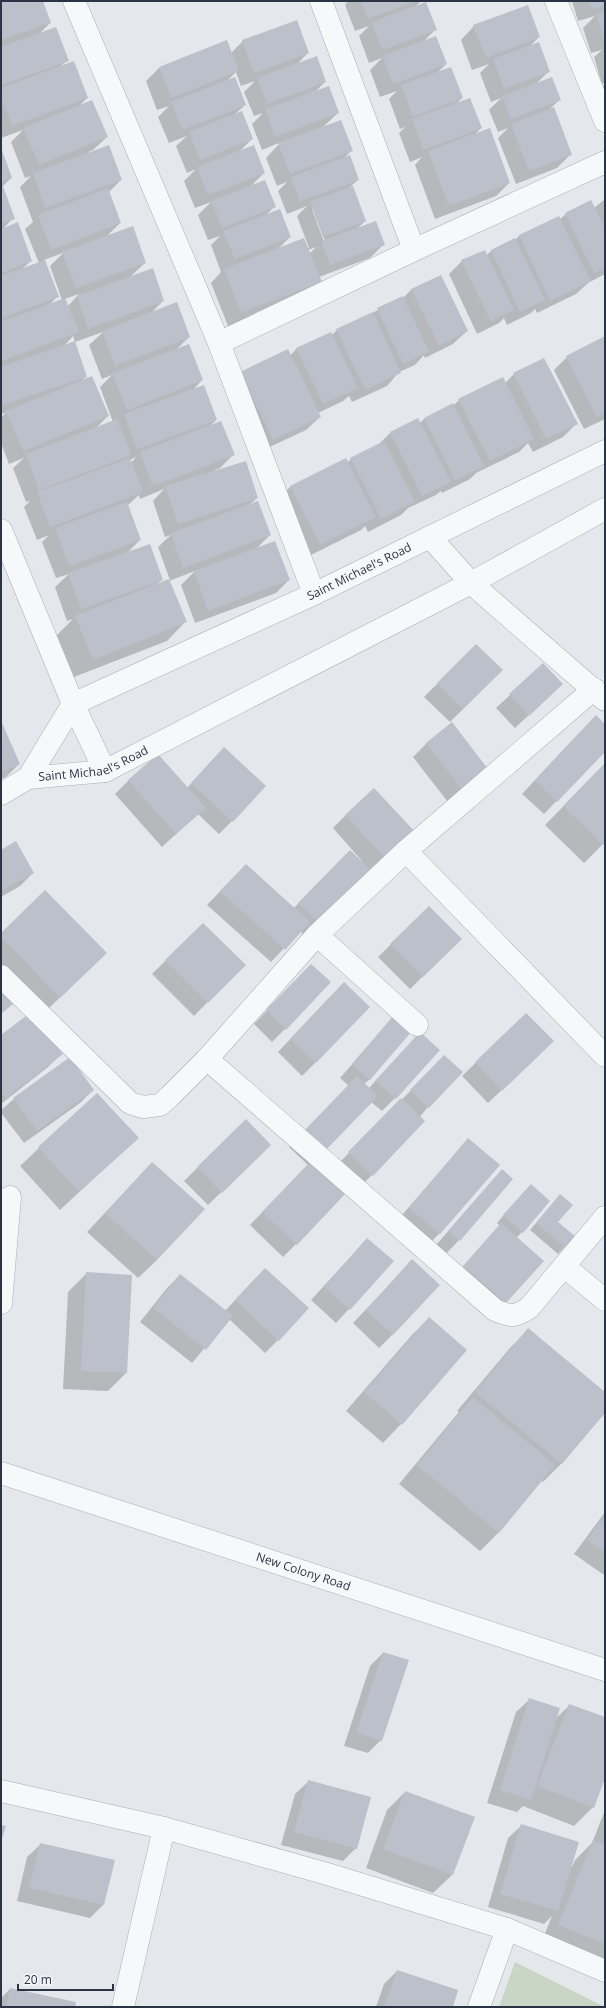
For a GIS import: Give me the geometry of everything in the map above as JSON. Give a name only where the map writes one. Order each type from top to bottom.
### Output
[{"type":"street","points":[[74,1],[219,343],[314,594]]},
{"type":"street","points":[[321,1],[414,250]]},
{"type":"street","points":[[556,1],[605,121]]},
{"type":"street","points":[[219,343],[414,250],[605,162]]},
{"type":"street","name":"Saint Michael's Road","points":[[28,778],[73,704],[314,594],[605,451]]},
{"type":"street","name":"Saint Michael's Road","points":[[28,778],[106,771],[471,583],[605,509]]},
{"type":"street","points":[[1,530],[73,704],[106,771]]},
{"type":"street","points":[[1,976],[130,1103],[143,1107],[160,1105],[207,1059],[318,935],[406,851],[600,695],[471,583],[430,537]]},
{"type":"street","points":[[1,794],[28,778]]},
{"type":"street","points":[[406,851],[605,1056]]},
{"type":"street","points":[[318,935],[417,1025]]},
{"type":"street","points":[[207,1059],[495,1310],[507,1316],[518,1315],[529,1308],[605,1217]]},
{"type":"street","points":[[1,1303],[10,1197]]},
{"type":"street","points":[[564,1266],[605,1300]]},
{"type":"street","name":"New Colony Road","points":[[1,1473],[605,1670]]},
{"type":"street","points":[[1,1791],[164,1828],[324,1873],[507,1929],[605,1971]]},
{"type":"street","points":[[123,2007],[164,1828]]},
{"type":"street","points":[[479,2007],[507,1929]]},
{"type":"green space","points":[[515,1962],[605,2007],[499,2007]]},
{"type":"building","points":[[2,1],[43,1],[51,23],[1,40]]},
{"type":"building","points":[[361,1],[416,1],[368,19]]},
{"type":"building","points":[[589,1],[605,1],[605,5],[592,9]]},
{"type":"building","points":[[426,2],[437,30],[382,50],[372,22]]},
{"type":"building","points":[[528,5],[540,37],[486,58],[473,25]]},
{"type":"building","points":[[605,11],[605,43],[596,14]]},
{"type":"building","points":[[297,20],[309,53],[254,73],[242,40]]},
{"type":"building","points":[[56,27],[69,61],[1,85],[1,47]]},
{"type":"building","points":[[436,36],[447,64],[393,84],[382,56]]},
{"type":"building","points":[[227,40],[239,71],[171,98],[159,67]]},
{"type":"building","points":[[539,42],[550,72],[504,89],[493,59]]},
{"type":"building","points":[[317,56],[326,82],[267,104],[257,78]]},
{"type":"building","points":[[74,61],[88,98],[12,126],[1,96],[1,88]]},
{"type":"building","points":[[451,67],[463,98],[413,117],[401,85]]},
{"type":"building","points":[[235,77],[246,105],[182,130],[171,102]]},
{"type":"building","points":[[552,77],[561,100],[511,119],[502,96]]},
{"type":"building","points":[[329,86],[339,113],[275,137],[265,109]]},
{"type":"building","points":[[470,98],[482,128],[423,150],[412,119]]},
{"type":"building","points":[[92,100],[108,137],[39,165],[23,128]]},
{"type":"building","points":[[554,107],[572,155],[529,171],[511,124]]},
{"type":"building","points":[[242,111],[253,139],[200,160],[189,132]]},
{"type":"building","points":[[341,120],[353,151],[290,174],[278,143]]},
{"type":"building","points":[[490,128],[510,183],[449,206],[428,151]]},
{"type":"building","points":[[109,145],[122,180],[45,208],[33,173]]},
{"type":"building","points":[[254,145],[265,173],[208,195],[197,167]]},
{"type":"building","points":[[1,147],[12,178],[1,182]]},
{"type":"building","points":[[350,155],[359,180],[300,201],[291,177]]},
{"type":"building","points":[[265,180],[276,207],[222,228],[211,201]]},
{"type":"building","points":[[3,186],[15,219],[1,223],[1,187]]},
{"type":"building","points":[[353,186],[366,221],[323,237],[310,202]]},
{"type":"building","points":[[108,188],[121,223],[51,250],[38,215]]},
{"type":"building","points":[[591,200],[605,228],[605,268],[594,273],[565,213]]},
{"type":"building","points":[[280,209],[291,237],[235,259],[223,231]]},
{"type":"building","points":[[559,216],[591,281],[550,301],[519,235]]},
{"type":"building","points":[[376,221],[385,245],[330,265],[321,241]]},
{"type":"building","points":[[18,222],[32,261],[1,273],[1,229]]},
{"type":"building","points":[[133,226],[146,263],[76,288],[62,252]]},
{"type":"building","points":[[304,238],[322,282],[241,313],[224,269]]},
{"type":"building","points":[[515,238],[545,300],[520,312],[491,250]]},
{"type":"building","points":[[485,250],[514,310],[491,321],[461,260]]},
{"type":"building","points":[[45,260],[59,297],[1,318],[1,276]]},
{"type":"building","points":[[153,268],[164,301],[88,329],[77,296]]},
{"type":"building","points":[[441,275],[468,331],[439,346],[411,289]]},
{"type":"building","points":[[403,296],[429,352],[403,364],[377,308]]},
{"type":"building","points":[[65,298],[79,332],[1,361],[1,322]]},
{"type":"building","points":[[177,302],[190,337],[115,366],[102,331]]},
{"type":"building","points":[[373,312],[401,373],[365,390],[336,329]]},
{"type":"building","points":[[331,332],[358,388],[323,404],[296,348]]},
{"type":"building","points":[[605,336],[605,413],[597,417],[566,356]]},
{"type":"building","points":[[75,341],[87,377],[3,405],[1,400],[1,367]]},
{"type":"building","points":[[189,344],[203,380],[127,410],[112,373]]},
{"type":"building","points":[[288,349],[321,417],[273,440],[240,372]]},
{"type":"building","points":[[544,358],[578,424],[546,439],[513,373]]},
{"type":"building","points":[[92,376],[109,416],[23,451],[6,411]]},
{"type":"building","points":[[503,377],[534,439],[490,461],[458,399]]},
{"type":"building","points":[[204,385],[217,420],[137,449],[124,414]]},
{"type":"building","points":[[453,403],[484,466],[455,480],[424,418]]},
{"type":"building","points":[[418,418],[451,482],[422,496],[390,432]]},
{"type":"building","points":[[117,419],[131,455],[39,490],[26,454]]},
{"type":"building","points":[[221,421],[235,455],[153,486],[140,452]]},
{"type":"building","points":[[384,441],[415,502],[381,519],[350,458]]},
{"type":"building","points":[[130,458],[143,492],[50,527],[37,492]]},
{"type":"building","points":[[346,458],[376,517],[320,545],[290,486]]},
{"type":"building","points":[[246,461],[258,498],[178,524],[165,486]]},
{"type":"building","points":[[258,501],[271,535],[183,568],[171,533]]},
{"type":"building","points":[[127,502],[141,540],[69,566],[55,528]]},
{"type":"building","points":[[275,541],[290,580],[208,611],[194,571]]},
{"type":"building","points":[[150,544],[163,580],[81,609],[68,573]]},
{"type":"building","points":[[169,579],[187,622],[93,660],[75,616]]},
{"type":"building","points":[[476,644],[503,670],[463,709],[437,683]]},
{"type":"building","points":[[543,663],[563,684],[529,716],[509,694]]},
{"type":"building","points":[[596,715],[605,724],[605,752],[557,802],[535,780]]},
{"type":"building","points":[[452,722],[491,773],[465,793],[426,743]]},
{"type":"building","points":[[2,723],[20,764],[1,772],[1,724]]},
{"type":"building","points":[[224,747],[266,786],[233,822],[191,783]]},
{"type":"building","points":[[158,754],[206,808],[176,834],[128,780]]},
{"type":"building","points":[[605,763],[605,843],[603,845],[563,806]]},
{"type":"building","points":[[374,788],[418,835],[389,862],[345,815]]},
{"type":"building","points":[[16,841],[34,873],[1,891],[1,850]]},
{"type":"building","points":[[350,850],[373,872],[321,925],[298,903]]},
{"type":"building","points":[[246,864],[310,922],[285,950],[220,891]]},
{"type":"building","points":[[45,890],[107,953],[60,998],[1,937],[1,933]]},
{"type":"building","points":[[429,906],[462,939],[423,977],[390,944]]},
{"type":"building","points":[[203,923],[246,965],[208,1003],[165,960]]},
{"type":"building","points":[[311,964],[331,982],[286,1030],[266,1010]]},
{"type":"building","points":[[344,982],[370,1007],[316,1063],[290,1039]]},
{"type":"building","points":[[1,991],[13,1004],[1,1014]]},
{"type":"building","points":[[30,1013],[63,1054],[6,1098],[1,1092],[1,1035]]},
{"type":"building","points":[[526,1013],[554,1041],[502,1091],[475,1062]]},
{"type":"building","points":[[394,1015],[412,1031],[370,1080],[352,1064]]},
{"type":"building","points":[[420,1032],[440,1050],[396,1099],[375,1081]]},
{"type":"building","points":[[444,1055],[463,1072],[429,1108],[410,1090]]},
{"type":"building","points":[[70,1057],[94,1090],[37,1131],[13,1098]]},
{"type":"building","points":[[357,1076],[378,1096],[323,1153],[302,1133]]},
{"type":"building","points":[[97,1093],[139,1138],[79,1192],[38,1147]]},
{"type":"building","points":[[401,1098],[425,1121],[373,1176],[348,1152]]},
{"type":"building","points":[[246,1119],[271,1145],[222,1193],[197,1167]]},
{"type":"building","points":[[468,1138],[500,1165],[440,1234],[409,1208]]},
{"type":"building","points":[[311,1161],[345,1194],[297,1245],[262,1212]]},
{"type":"building","points":[[152,1162],[205,1209],[157,1260],[105,1213]]},
{"type":"building","points":[[502,1169],[513,1179],[460,1241],[448,1231]]},
{"type":"building","points":[[531,1184],[550,1201],[523,1233],[503,1215]]},
{"type":"building","points":[[560,1194],[573,1205],[558,1222],[576,1237],[566,1248],[536,1223]]},
{"type":"building","points":[[501,1223],[544,1261],[506,1303],[463,1266]]},
{"type":"building","points":[[367,1238],[394,1261],[350,1310],[324,1287]]},
{"type":"building","points":[[412,1259],[440,1285],[393,1335],[366,1310]]},
{"type":"building","points":[[265,1268],[309,1308],[279,1341],[235,1300]]},
{"type":"building","points":[[86,1272],[132,1275],[127,1373],[81,1371]]},
{"type":"building","points":[[180,1274],[233,1316],[206,1350],[153,1308]]},
{"type":"building","points":[[429,1317],[467,1350],[402,1425],[364,1392]]},
{"type":"building","points":[[528,1328],[605,1392],[605,1413],[562,1464],[475,1392]]},
{"type":"building","points":[[473,1397],[555,1465],[499,1533],[417,1465]]},
{"type":"building","points":[[605,1515],[605,1553],[587,1540]]},
{"type":"building","points":[[383,1652],[409,1660],[382,1741],[356,1732]]},
{"type":"building","points":[[529,1698],[560,1708],[531,1800],[500,1790]]},
{"type":"building","points":[[569,1704],[605,1717],[605,1778],[594,1808],[537,1786]]},
{"type":"building","points":[[308,1780],[371,1797],[357,1849],[294,1832]]},
{"type":"building","points":[[405,1791],[475,1817],[453,1875],[383,1849]]},
{"type":"building","points":[[521,1824],[579,1842],[558,1911],[500,1894]]},
{"type":"building","points":[[1,1825],[6,1826],[1,1842]]},
{"type":"building","points":[[593,1840],[605,1845],[605,1944],[558,1925]]},
{"type":"building","points":[[40,1843],[115,1860],[104,1905],[29,1888]]},
{"type":"building","points":[[397,1970],[458,1990],[453,2007],[384,2007]]},
{"type":"building","points":[[10,1988],[76,2002],[75,2007],[6,2007]]}]
